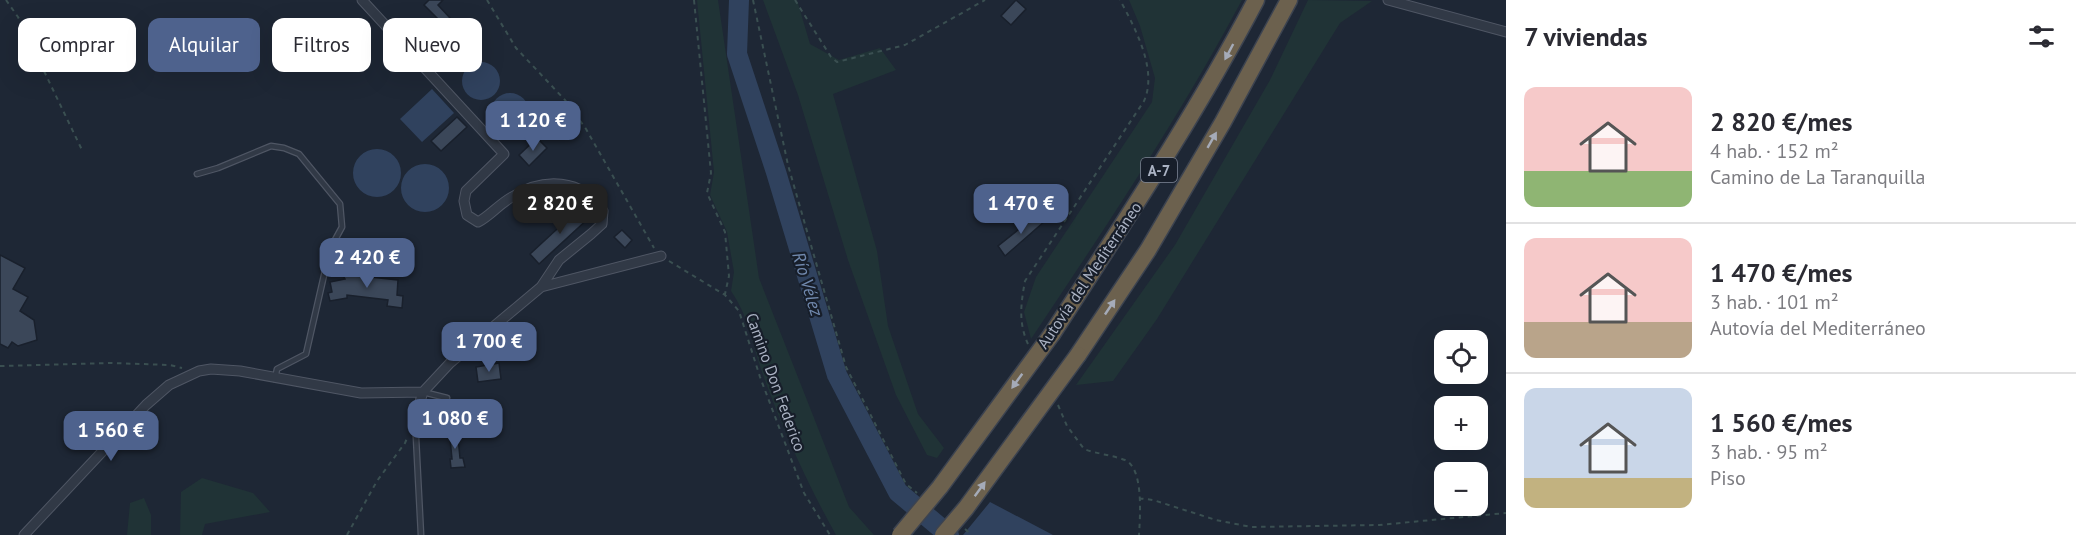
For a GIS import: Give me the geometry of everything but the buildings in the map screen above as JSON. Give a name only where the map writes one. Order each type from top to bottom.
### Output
[{"type":"highway","name":"Autovía del Mediterráneo","points":[[900,535],[940,488],[1052,334],[1166,159],[1220,69],[1256,0]]},
{"type":"highway","name":"Autovía del Mediterráneo","points":[[943,535],[966,508],[1078,355],[1154,240],[1223,122],[1289,0]]},
{"type":"street","points":[[362,0],[504,154],[466,191],[464,201],[467,215],[478,222],[512,196],[546,185],[562,184],[582,188],[596,200],[603,210],[602,224],[558,260],[541,287],[450,363],[423,392],[415,418]]},
{"type":"street","points":[[1388,0],[1506,32]]},
{"type":"street","points":[[541,287],[661,256]]},
{"type":"street","points":[[24,535],[146,405],[169,385],[190,374],[211,369],[240,371],[361,393],[423,392]]},
{"type":"lane","points":[[197,174],[218,168],[271,146],[284,148],[299,154],[340,204],[342,227],[330,249],[306,354],[277,369],[275,379]]},
{"type":"lane","points":[[423,392],[447,398]]},
{"type":"lane","points":[[415,418],[421,535]]},
{"type":"path","points":[[6,0],[18,17],[82,150]]},
{"type":"path","name":"Camino Don Federico","points":[[487,0],[516,48],[565,100],[586,129],[654,249],[661,256],[725,295],[739,312],[760,377],[804,493],[830,535]]},
{"type":"path","points":[[694,0],[711,173],[707,193],[725,232],[729,276],[725,295]]},
{"type":"path","points":[[753,0],[788,165],[846,367],[906,484],[925,499]]},
{"type":"path","points":[[795,0],[831,57],[837,62],[905,45],[985,0]]},
{"type":"path","points":[[0,366],[170,364],[181,367],[190,374]]},
{"type":"path","points":[[347,535],[377,481],[405,443],[415,418]]},
{"type":"path","points":[[1138,498],[1153,500],[1216,520],[1251,527],[1379,525],[1506,513]]},
{"type":"path","points":[[963,528],[972,535]]},
{"type":"green space","points":[[697,0],[718,0],[759,278],[849,507],[874,535],[836,535],[787,434],[762,372],[746,320],[731,291],[734,272],[727,232],[710,195],[714,172]]},
{"type":"green space","points":[[763,0],[797,0],[810,44],[839,60],[880,48],[896,70],[833,94],[877,251],[888,326],[918,414],[944,448],[937,458],[927,455],[896,395],[848,260],[798,95]]},
{"type":"green space","points":[[1129,0],[1242,0],[1167,130],[1031,339],[1024,312],[1036,277],[1152,102],[1155,78],[1140,26]]},
{"type":"green space","points":[[1308,0],[1372,1],[1340,23],[1157,319],[1113,381],[1076,385],[1175,245],[1270,80]]},
{"type":"green space","points":[[202,478],[253,493],[270,512],[205,524],[202,535],[180,535],[181,492]]},
{"type":"green space","points":[[144,498],[151,515],[151,535],[127,535],[130,503]]},
{"type":"water","points":[[482,62],[495,67],[499,74],[499,88],[495,95],[488,99],[474,99],[467,95],[463,88],[464,72],[482,72]]},
{"type":"water","points":[[432,89],[454,113],[422,142],[400,119]]},
{"type":"water","points":[[510,93],[524,98],[529,112],[524,126],[510,131],[496,126],[491,112],[496,98]]},
{"type":"water","points":[[377,149],[394,156],[401,173],[394,190],[377,197],[360,190],[353,173],[360,156]]},
{"type":"water","points":[[425,164],[442,171],[449,188],[442,205],[425,212],[408,205],[401,188],[408,171]]},
{"type":"water","points":[[990,502],[1053,535],[963,535]]},
{"type":"waterway","name":"Río Vélez","points":[[739,0],[737,54],[776,172],[837,375],[898,492],[949,535]]}]
